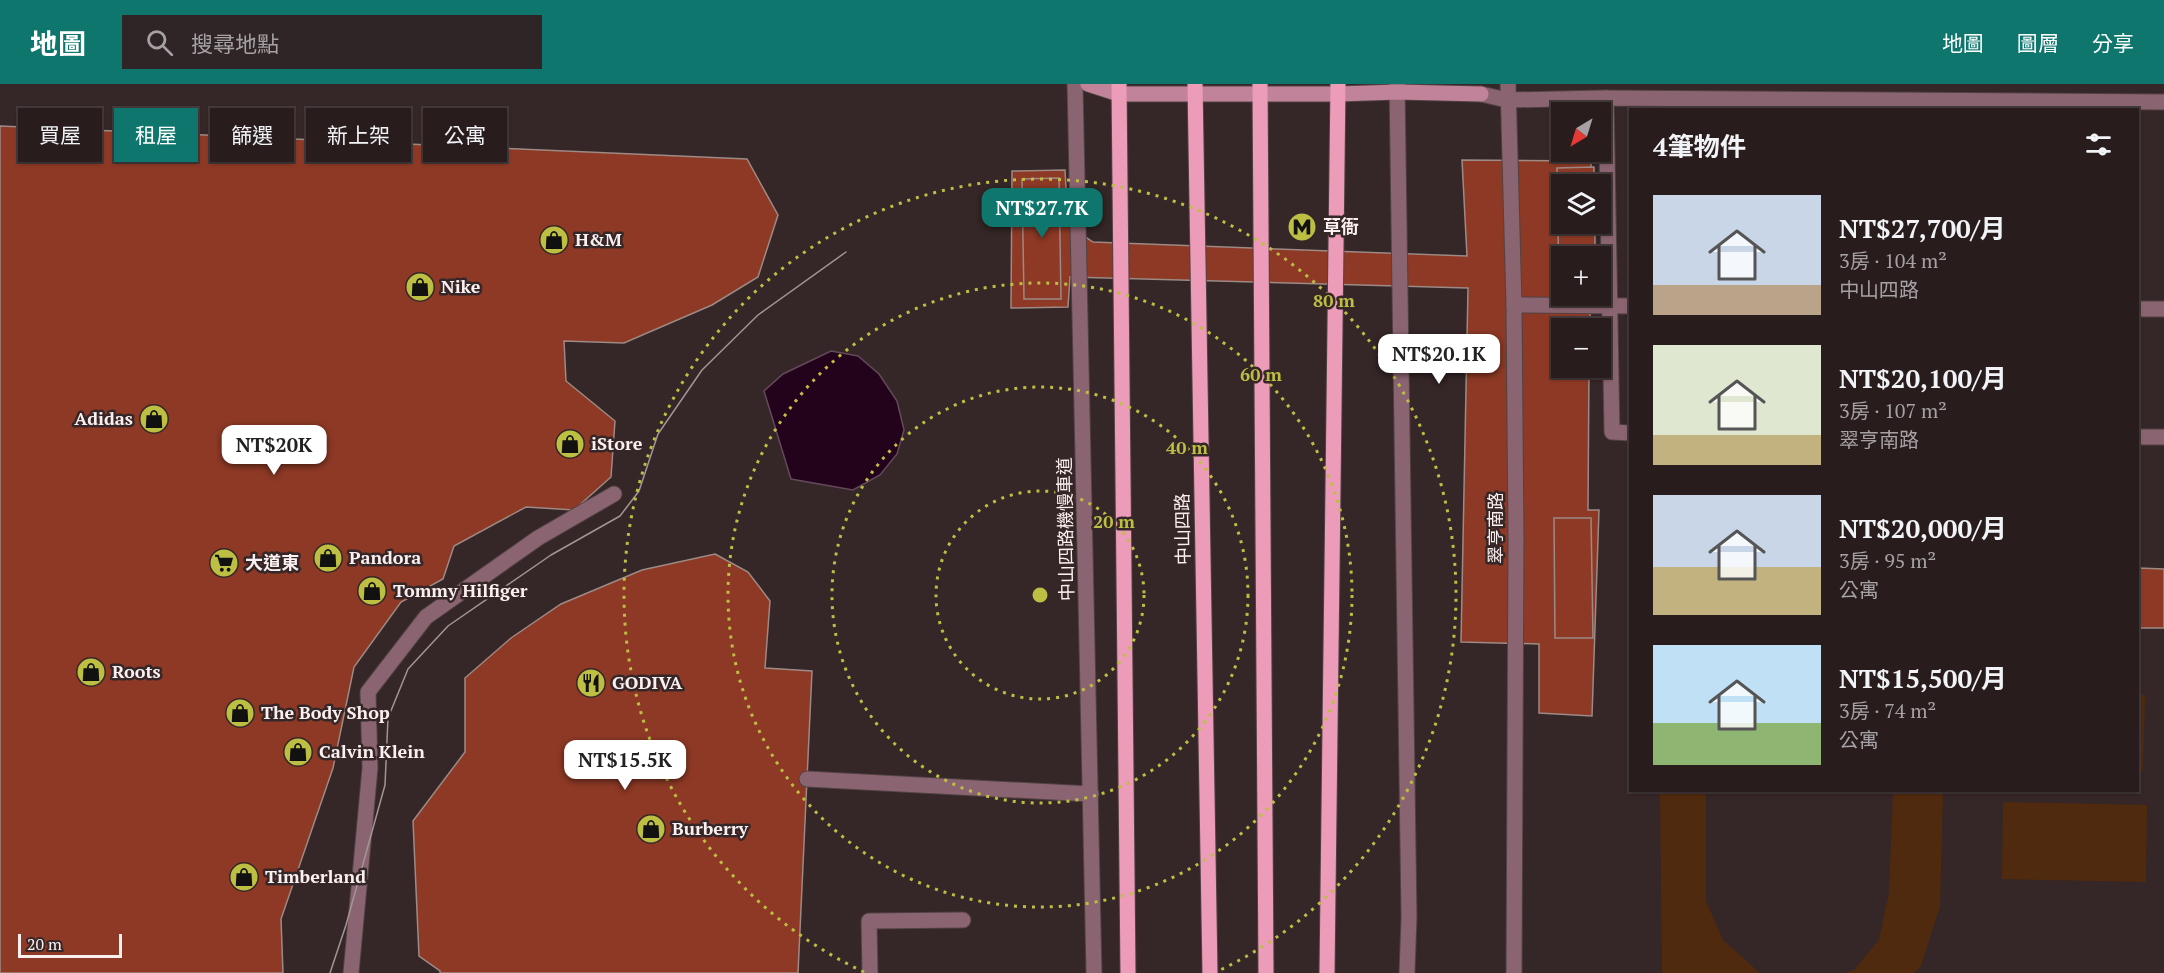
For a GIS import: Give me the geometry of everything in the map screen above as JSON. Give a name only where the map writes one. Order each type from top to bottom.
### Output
[{"type":"main road","points":[[1119,89],[1128,973]]},
{"type":"main road","name":"中山四路","points":[[1195,89],[1210,973]]},
{"type":"main road","points":[[1260,89],[1266,973]]},
{"type":"main road","points":[[1327,973],[1338,89]]},
{"type":"street","name":"中山四路機慢車道","points":[[1075,84],[1094,973]]},
{"type":"street","points":[[1089,84],[1119,89],[1477,89],[1606,98],[1828,105],[2094,105],[2164,102]]},
{"type":"street","points":[[1398,88],[1409,917],[1407,973]]},
{"type":"street","name":"翠亨南路","points":[[1508,92],[1514,305],[1516,538],[1514,973]]},
{"type":"street","points":[[1606,98],[1608,246]]},
{"type":"street","points":[[1514,305],[1551,305]]},
{"type":"street","points":[[1609,306],[1612,432],[1629,433]]},
{"type":"street","points":[[1611,306],[1629,306]]},
{"type":"street","points":[[2139,309],[2164,309]]},
{"type":"street","points":[[2139,437],[2164,437]]},
{"type":"street","points":[[351,973],[370,768],[368,692],[426,617],[538,538],[614,494]]},
{"type":"street","points":[[807,779],[1091,794]]},
{"type":"street","points":[[870,973],[869,921],[963,920]]},
{"type":"shaded area","points":[[831,351],[858,356],[879,374],[897,401],[904,430],[897,454],[880,475],[853,490],[791,479],[764,391],[783,374]]},
{"type":"shaded area","points":[[2139,694],[2145,695],[2143,771],[2139,771]]},
{"type":"shaded area","points":[[1660,792],[1706,792],[1706,901],[1723,940],[1760,973],[1662,973]]},
{"type":"shaded area","points":[[1893,792],[1943,792],[1940,906],[1921,966],[1914,973],[1845,973],[1854,970],[1879,940],[1889,892]]},
{"type":"shaded area","points":[[2003,802],[2147,805],[2146,882],[2002,879]]},
{"type":"building","name":"大道東","points":[[0,126],[18,127],[18,162],[102,162],[102,131],[114,131],[114,162],[198,162],[198,135],[210,135],[210,162],[294,162],[294,139],[306,140],[306,162],[411,162],[411,144],[423,145],[423,162],[507,162],[507,148],[747,159],[778,215],[758,277],[712,305],[624,343],[564,341],[566,381],[615,421],[611,477],[574,510],[526,507],[454,546],[443,579],[401,602],[354,667],[333,768],[281,919],[283,973],[0,973]]},
{"type":"building","points":[[1462,160],[1591,162],[1591,174],[1551,174],[1551,234],[1591,234],[1590,246],[1551,246],[1551,306],[1590,306],[1590,318],[1551,318],[1551,378],[1589,378],[1588,510],[1599,510],[1592,716],[1539,713],[1539,644],[1461,642],[1468,288],[1070,277],[1068,307],[1011,308],[1012,171],[1065,170],[1068,225],[1093,242],[1467,256]]},
{"type":"building","points":[[1594,167],[1594,174],[1557,174],[1557,168]]},
{"type":"building","points":[[1059,178],[1061,299],[1024,299],[1022,179]]},
{"type":"building","points":[[1558,234],[1595,234],[1595,246],[1558,246]]},
{"type":"building","points":[[1554,518],[1591,518],[1593,638],[1555,638]]},
{"type":"building","points":[[715,554],[748,572],[770,601],[765,668],[812,671],[798,973],[440,973],[419,956],[413,821],[465,752],[465,678],[511,638],[561,604],[642,570]]},
{"type":"building","points":[[2139,568],[2164,569],[2164,628],[2139,628]]},
{"type":"tram line","points":[[330,973],[346,925],[385,785],[388,718],[408,669],[448,626],[551,555],[620,516],[639,491],[658,434],[702,370],[758,315],[846,252]]},
{"type":"place","name":"草衙","points":[[1302,227]]},
{"type":"place","name":"H&M","points":[[554,240]]},
{"type":"place","name":"Nike","points":[[420,287]]},
{"type":"place","name":"Adidas","points":[[154,419]]},
{"type":"place","name":"iStore","points":[[570,444]]},
{"type":"place","name":"Pandora","points":[[328,558]]},
{"type":"place","name":"大道東","points":[[224,563]]},
{"type":"place","name":"Tommy Hilfiger","points":[[372,591]]},
{"type":"place","name":"Roots","points":[[91,672]]},
{"type":"place","name":"GODIVA","points":[[591,683]]},
{"type":"place","name":"The Body Shop","points":[[240,713]]},
{"type":"place","name":"Calvin Klein","points":[[298,752]]},
{"type":"place","name":"Burberry","points":[[651,829]]},
{"type":"place","name":"Timberland","points":[[244,877]]}]
